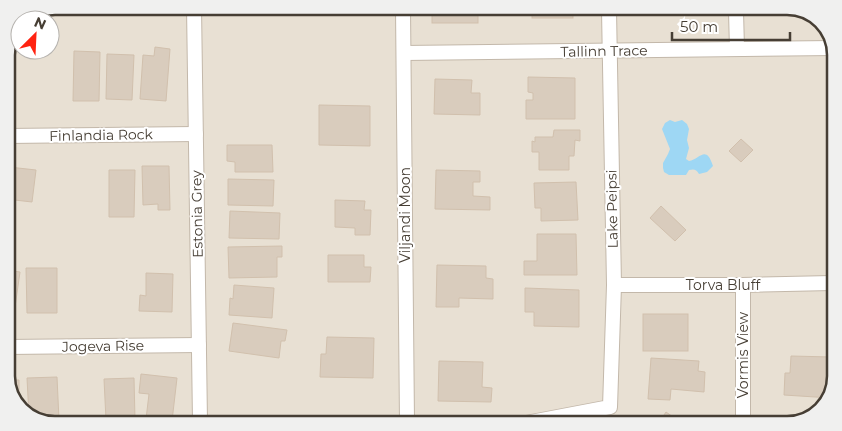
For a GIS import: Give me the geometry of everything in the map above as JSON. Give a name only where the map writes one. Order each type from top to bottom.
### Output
[{"type":"street","name":"Estonia Grey","points":[[194,15],[200,416]]},
{"type":"street","name":"Viljandi Moon","points":[[403,15],[407,416]]},
{"type":"street","name":"Lake Peipsi","points":[[563,416],[610,407],[614,285],[609,15]]},
{"type":"street","points":[[736,15],[737,49]]},
{"type":"street","name":"Tallinn Trace","points":[[404,53],[826,48]]},
{"type":"street","name":"Finlandia Rock","points":[[15,136],[196,134]]},
{"type":"street","name":"Torva Bluff","points":[[614,285],[827,284]]},
{"type":"street","name":"Vormis View","points":[[742,285],[743,416]]},
{"type":"street","name":"Jogeva Rise","points":[[15,347],[199,345]]},
{"type":"shaded area","points":[[60,15],[787,15],[805,19],[820,33],[825,42],[827,52],[827,376],[823,394],[817,402],[802,413],[787,416],[55,416],[37,412],[29,406],[17,389],[15,379],[15,60],[60,60]]},
{"type":"water","points":[[670,120],[675,122],[682,120],[687,124],[689,129],[687,140],[689,148],[686,159],[689,161],[693,160],[705,154],[713,166],[707,172],[699,174],[696,170],[689,170],[686,175],[669,175],[664,172],[663,163],[670,149],[662,129],[665,123]]},
{"type":"building","points":[[432,15],[478,15],[478,23],[432,23]]},
{"type":"building","points":[[532,15],[573,15],[573,18],[532,18]]},
{"type":"building","points":[[155,47],[170,49],[166,101],[140,99],[143,55],[154,56]]},
{"type":"building","points":[[74,51],[100,52],[99,101],[73,101]]},
{"type":"building","points":[[107,54],[134,55],[132,100],[106,99]]},
{"type":"building","points":[[528,77],[575,78],[575,119],[526,119],[526,100],[533,100],[533,93],[528,92]]},
{"type":"building","points":[[435,79],[472,80],[471,93],[480,93],[480,115],[434,114]]},
{"type":"building","points":[[319,105],[370,106],[370,146],[319,145]]},
{"type":"building","points":[[554,130],[580,130],[580,141],[575,140],[574,156],[569,156],[569,170],[539,170],[539,152],[532,152],[532,141],[535,142],[535,137],[553,137]]},
{"type":"building","points":[[741,139],[753,150],[741,162],[729,151]]},
{"type":"building","points":[[227,145],[272,145],[273,172],[235,172],[235,162],[227,161]]},
{"type":"building","points":[[142,166],[169,166],[170,210],[158,210],[158,204],[143,205]]},
{"type":"building","points":[[15,168],[36,170],[32,202],[15,200]]},
{"type":"building","points":[[109,170],[135,170],[134,217],[109,217]]},
{"type":"building","points":[[436,170],[480,171],[480,182],[473,182],[473,196],[490,197],[490,210],[435,209]]},
{"type":"building","points":[[228,179],[274,180],[273,206],[228,205]]},
{"type":"building","points":[[576,182],[578,220],[541,221],[541,208],[535,208],[534,183]]},
{"type":"building","points":[[335,200],[365,201],[364,210],[371,210],[370,235],[355,235],[355,228],[335,227]]},
{"type":"building","points":[[661,206],[686,230],[675,241],[650,218]]},
{"type":"building","points":[[230,211],[280,213],[279,239],[229,238]]},
{"type":"building","points":[[537,234],[576,234],[577,275],[524,275],[524,261],[537,261]]},
{"type":"building","points":[[282,246],[282,257],[277,257],[277,277],[229,278],[228,247]]},
{"type":"building","points":[[328,255],[364,255],[364,267],[371,267],[370,282],[328,282]]},
{"type":"building","points":[[437,265],[486,266],[486,278],[493,279],[493,299],[459,298],[459,307],[436,307]]},
{"type":"building","points":[[26,268],[57,268],[57,313],[27,313]]},
{"type":"building","points":[[15,271],[20,272],[15,307]]},
{"type":"building","points":[[146,273],[173,274],[172,312],[139,311],[140,295],[146,296]]},
{"type":"building","points":[[234,285],[274,288],[272,318],[229,315],[230,298],[233,299]]},
{"type":"building","points":[[525,288],[579,290],[579,327],[534,326],[534,312],[525,312]]},
{"type":"building","points":[[643,314],[688,314],[688,351],[643,351]]},
{"type":"building","points":[[233,323],[287,330],[285,341],[281,341],[279,358],[229,351]]},
{"type":"building","points":[[327,337],[374,338],[373,378],[320,377],[321,354],[326,354]]},
{"type":"building","points":[[791,356],[827,357],[826,384],[821,397],[784,395],[785,373],[790,373]]},
{"type":"building","points":[[651,358],[699,361],[698,371],[705,372],[704,392],[671,389],[670,400],[648,399]]},
{"type":"building","points":[[439,361],[483,362],[482,387],[492,388],[491,402],[438,401]]},
{"type":"building","points":[[141,374],[177,378],[173,416],[146,416],[149,394],[139,393]]},
{"type":"building","points":[[57,377],[59,416],[45,415],[28,405],[27,378]]},
{"type":"building","points":[[134,378],[135,416],[106,416],[104,379]]},
{"type":"building","points":[[15,380],[19,380],[19,393]]},
{"type":"building","points":[[666,412],[672,416],[663,416]]}]
